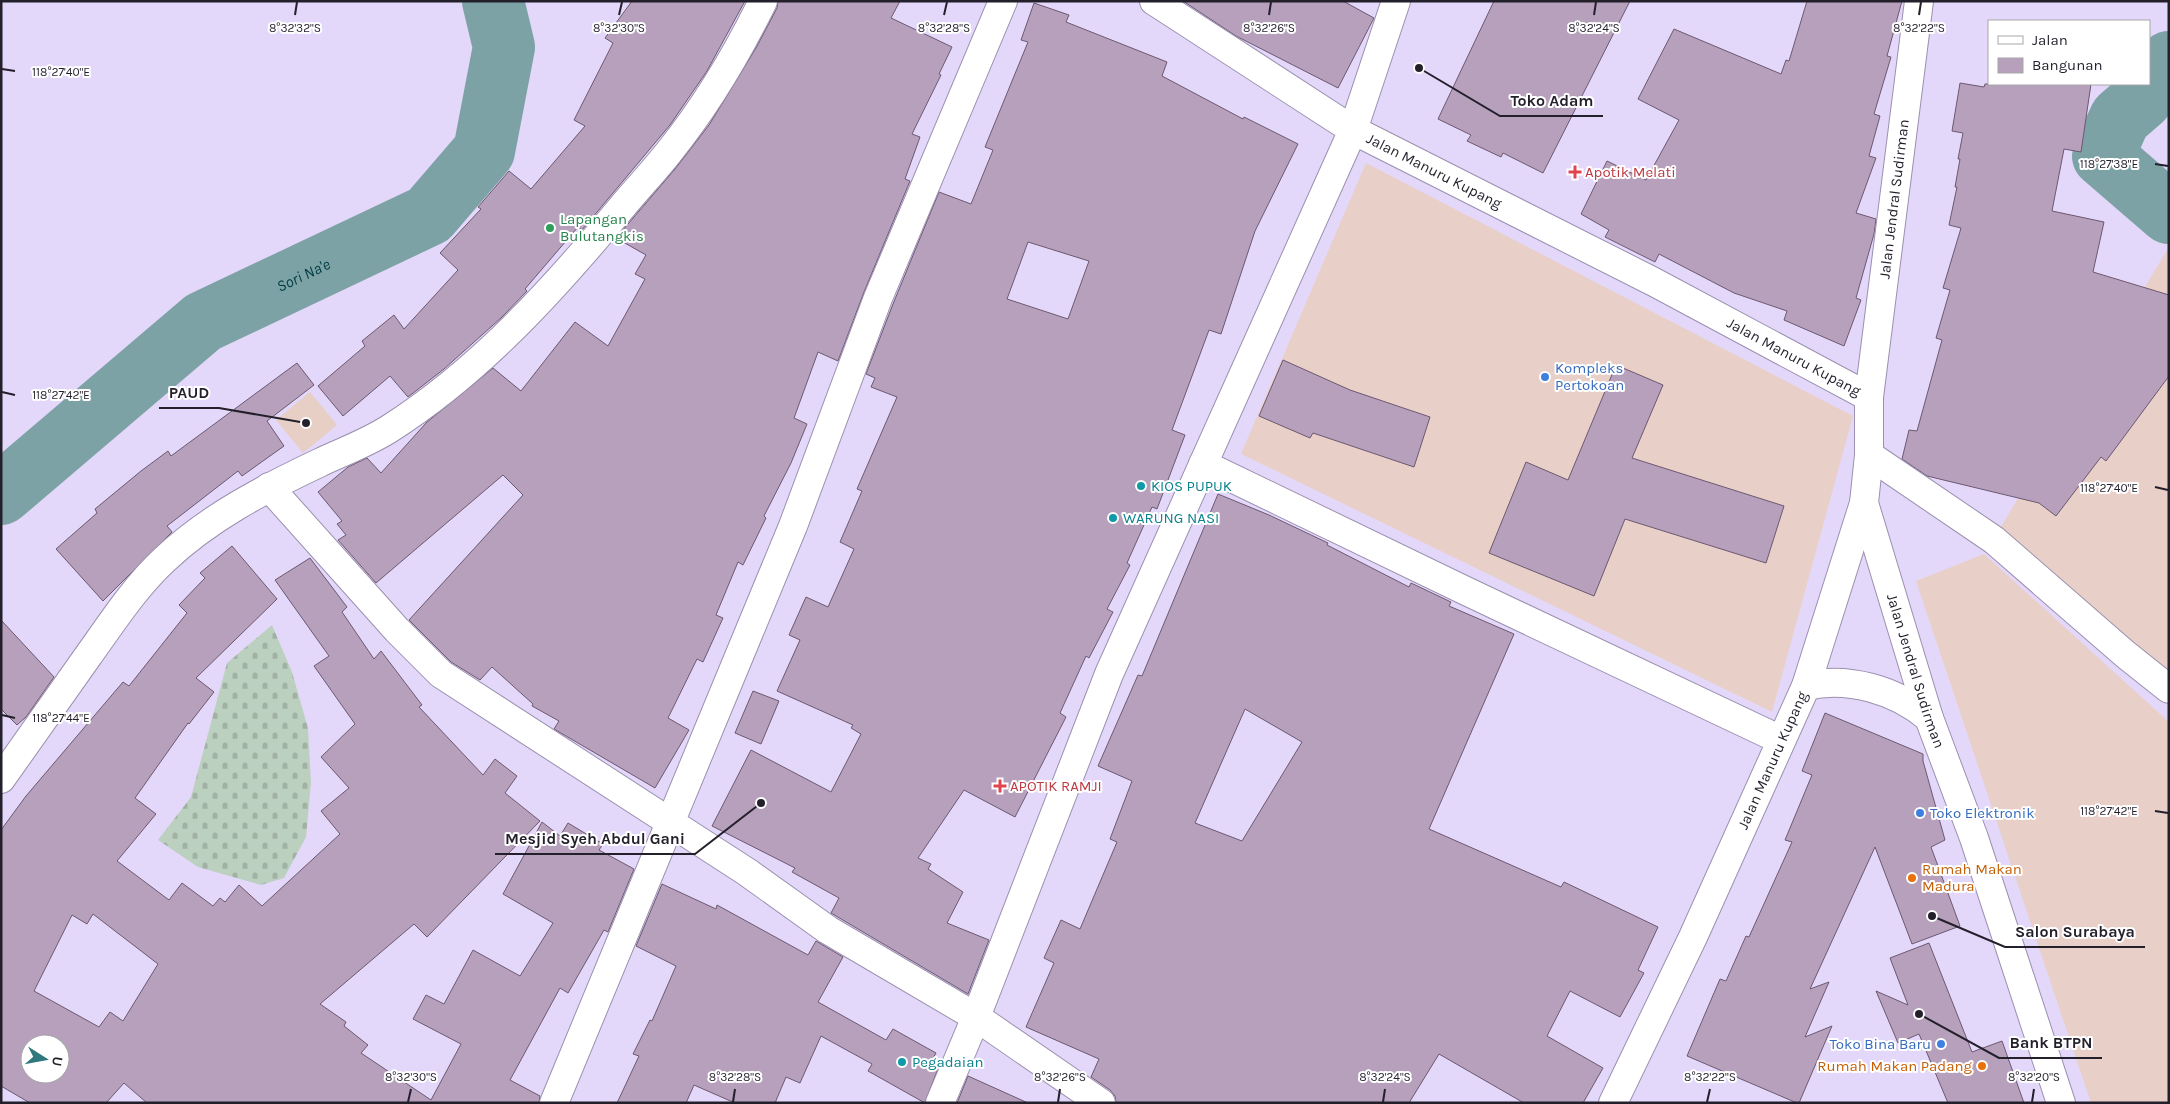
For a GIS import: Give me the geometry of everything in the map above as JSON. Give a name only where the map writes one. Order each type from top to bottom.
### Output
[{"type":"main road","points":[[1,780],[106,630],[138,588],[164,560],[195,535],[268,487],[386,430],[433,398],[489,352],[574,265],[670,151],[703,106],[736,52],[763,1]]},
{"type":"main road","points":[[554,1103],[793,526],[878,298],[1003,1]]},
{"type":"main road","points":[[940,1103],[976,1017],[1109,674],[1353,130],[1154,1]]},
{"type":"main road","name":"Jalan Manuru Kupang","points":[[1396,1],[1353,130],[1654,282],[1868,397],[1870,455],[1864,503],[1806,686],[1693,937],[1613,1103]]},
{"type":"main road","name":"Jalan Jendral Sudirman","points":[[1868,397],[1919,1]]},
{"type":"main road","points":[[1870,455],[1994,540],[2125,654],[2169,689]]},
{"type":"main road","points":[[1202,464],[1781,740]]},
{"type":"main road","points":[[268,487],[397,630],[442,674],[747,872],[828,930],[976,1017],[1101,1103]]},
{"type":"main road","name":"Jalan Jendral Sudirman","points":[[1864,503],[1929,718],[1974,838],[2061,1103]]},
{"type":"main road","points":[[1806,686],[1824,682],[1846,682],[1866,687],[1915,706],[1929,718]]},
{"type":"shaded area","points":[[1366,163],[1853,416],[1772,712],[1241,454]]},
{"type":"shaded area","points":[[2169,247],[2169,674],[1999,530]]},
{"type":"shaded area","points":[[310,392],[337,425],[303,453],[276,420]]},
{"type":"shaded area","points":[[1984,554],[2169,722],[2169,1103],[2091,1103],[1916,581]]},
{"type":"green space","points":[[272,625],[292,672],[308,728],[311,783],[306,837],[284,878],[261,885],[198,867],[158,840],[191,797],[227,663]]},
{"type":"building","points":[[632,1],[745,1],[707,71],[670,125],[582,230],[578,227],[525,289],[527,291],[502,317],[444,369],[408,397],[390,376],[343,416],[318,386],[365,346],[362,341],[394,315],[404,329],[458,270],[440,253],[481,209],[478,207],[509,171],[531,189],[585,126],[574,120],[613,43],[605,38]]},
{"type":"building","points":[[778,1],[900,1],[891,18],[952,47],[939,74],[941,75],[912,134],[920,137],[905,179],[910,181],[838,361],[818,352],[794,418],[807,424],[791,463],[764,516],[766,518],[743,565],[738,562],[716,615],[723,618],[703,662],[697,659],[668,718],[689,730],[655,788],[554,729],[559,721],[532,706],[533,704],[492,667],[480,680],[451,662],[409,620],[523,495],[503,475],[376,583],[338,540],[346,535],[337,524],[342,521],[318,492],[348,467],[367,458],[381,473],[427,422],[493,368],[521,391],[575,322],[608,346],[645,279],[635,274],[646,255],[616,238],[675,169],[709,125],[756,48],[777,8]]},
{"type":"building","points":[[1183,1],[1343,1],[1374,18],[1338,88],[1236,36]]},
{"type":"building","points":[[1494,1],[1630,1],[1543,173],[1503,153],[1501,157],[1467,141],[1471,135],[1438,119]]},
{"type":"building","points":[[1807,1],[1902,1],[1887,56],[1891,57],[1874,114],[1880,116],[1869,156],[1876,158],[1856,213],[1876,219],[1874,234],[1856,298],[1861,300],[1844,346],[1784,320],[1787,311],[1734,293],[1659,254],[1655,262],[1605,237],[1609,230],[1581,214],[1607,161],[1646,180],[1679,120],[1638,99],[1674,29],[1781,74],[1786,60],[1789,61]]},
{"type":"building","points":[[1034,3],[1069,15],[1066,22],[1167,62],[1162,76],[1243,119],[1244,117],[1298,144],[1255,231],[1221,334],[1209,330],[1172,430],[1185,435],[1157,509],[1152,507],[1127,563],[1130,565],[1107,609],[1113,612],[1089,658],[1086,656],[1060,713],[1066,717],[1015,817],[964,790],[918,858],[931,864],[928,869],[963,892],[947,923],[989,940],[968,994],[831,913],[839,898],[792,872],[795,868],[712,826],[751,750],[831,792],[861,734],[851,728],[853,725],[777,691],[800,640],[789,635],[806,597],[828,607],[854,549],[840,542],[862,491],[857,489],[897,397],[871,387],[875,378],[866,374],[939,192],[971,204],[993,150],[985,147],[1028,42],[1021,40]],"holes":[[[1028,242],[1089,261],[1068,319],[1007,299]]]},
{"type":"building","points":[[1960,83],[1984,87],[1985,84],[2091,85],[2081,152],[2064,149],[2052,211],[2104,222],[2093,272],[2169,295],[2169,376],[2106,461],[2101,457],[2056,516],[2039,503],[1927,476],[1902,459],[1909,430],[1917,431],[1942,340],[1936,338],[1950,290],[1943,288],[1961,228],[1949,225],[1957,187],[1955,187],[1960,159],[1958,159],[1963,133],[1952,131]]},
{"type":"building","points":[[1283,360],[1350,390],[1430,417],[1414,467],[1313,433],[1310,438],[1259,416]]},
{"type":"building","points":[[297,363],[314,385],[267,421],[284,446],[242,476],[238,471],[167,526],[172,532],[103,601],[56,549],[97,513],[95,509],[141,471],[168,451],[171,456]]},
{"type":"building","points":[[1616,365],[1663,385],[1632,458],[1784,506],[1766,563],[1625,519],[1594,596],[1489,553],[1526,462],[1568,480]]},
{"type":"building","points":[[1218,494],[1269,515],[1328,543],[1327,545],[1409,587],[1411,583],[1451,602],[1449,606],[1514,634],[1429,829],[1561,887],[1564,882],[1658,927],[1638,970],[1644,973],[1620,1017],[1570,991],[1547,1036],[1603,1068],[1583,1103],[1524,1103],[1439,1054],[1409,1103],[1116,1103],[1115,1096],[1110,1090],[1091,1077],[1099,1059],[1026,1027],[1054,963],[1044,958],[1061,920],[1080,929],[1117,842],[1110,839],[1132,781],[1098,766],[1138,675],[1142,676]],"holes":[[[1245,709],[1302,742],[1242,841],[1195,823]]]},
{"type":"building","points":[[232,546],[277,599],[196,678],[214,692],[188,723],[135,798],[156,814],[117,861],[169,900],[182,883],[213,906],[220,898],[225,902],[239,885],[262,906],[340,834],[321,811],[349,788],[321,757],[355,724],[314,666],[329,656],[275,580],[310,558],[347,607],[342,612],[374,659],[381,651],[422,705],[419,707],[483,775],[495,759],[517,776],[505,793],[540,821],[427,937],[414,924],[320,1004],[346,1022],[344,1026],[368,1045],[361,1053],[431,1100],[461,1044],[413,1019],[426,995],[444,1004],[473,950],[520,976],[553,923],[503,894],[542,822],[560,836],[568,823],[603,844],[599,850],[634,869],[608,932],[604,930],[568,993],[560,988],[510,1080],[540,1096],[539,1103],[147,1103],[124,1083],[106,1103],[30,1103],[1,1086],[1,830],[26,796],[123,682],[129,686],[187,613],[179,605],[205,578],[200,573]],"holes":[[[93,914],[158,964],[123,1021],[110,1012],[99,1027],[34,991],[72,915],[87,924]]]},
{"type":"building","points":[[1,620],[54,677],[26,717],[17,725],[1,709]]},
{"type":"building","points":[[753,691],[779,701],[761,744],[735,733]]},
{"type":"building","points":[[1825,713],[1923,754],[1923,761],[1945,840],[1931,847],[1960,926],[1912,944],[1875,847],[1810,989],[1829,982],[1805,1037],[1832,1026],[1799,1103],[1797,1103],[1687,1056],[1720,979],[1726,981],[1746,936],[1749,937],[1792,842],[1785,840],[1812,775],[1802,771]]},
{"type":"building","points":[[662,884],[716,909],[717,905],[808,955],[816,941],[843,957],[818,1002],[886,1040],[893,1029],[936,1053],[932,1060],[940,1063],[925,1103],[868,1071],[872,1064],[821,1036],[800,1083],[786,1077],[775,1103],[735,1103],[694,1085],[686,1103],[617,1103],[639,1056],[633,1054],[650,1020],[652,1021],[676,966],[636,946]]},
{"type":"building","points":[[1929,943],[1972,1052],[2002,1041],[2024,1103],[1948,1103],[1919,1034],[1898,1043],[1876,991],[1908,1005],[1890,958]]},
{"type":"building","points":[[968,1076],[1028,1103],[957,1103]]},
{"type":"waterway","name":"Sori Na'e","points":[[1,494],[203,322],[429,215],[484,151],[504,47],[493,1]]},
{"type":"waterway","points":[[2169,62],[2142,99],[2120,118],[2103,156],[2169,213]]},
{"type":"place","name":"Toko Adam","points":[[1419,68]]},
{"type":"place","name":"Apotik Melati","points":[[1575,172]]},
{"type":"place","name":"Lapangan Bulutangkis","points":[[550,228]]},
{"type":"place","name":"Kompleks Pertokoan","points":[[1545,377]]},
{"type":"place","name":"PAUD","points":[[306,423]]},
{"type":"place","name":"KIOS PUPUK","points":[[1141,486]]},
{"type":"place","name":"WARUNG NASI","points":[[1113,518]]},
{"type":"place","name":"APOTIK RAMJI","points":[[1000,786]]},
{"type":"place","name":"Mesjid Syeh Abdul Gani","points":[[761,803]]},
{"type":"place","name":"Toko Elektronik","points":[[1920,813]]},
{"type":"place","name":"Rumah Makan Madura","points":[[1912,878]]},
{"type":"place","name":"Salon Surabaya","points":[[1932,916]]},
{"type":"place","name":"Bank BTPN","points":[[1919,1014]]},
{"type":"place","name":"Toko Bina Baru","points":[[1941,1044]]},
{"type":"place","name":"Pegadaian","points":[[902,1062]]},
{"type":"place","name":"Rumah Makan Padang","points":[[1982,1066]]}]
